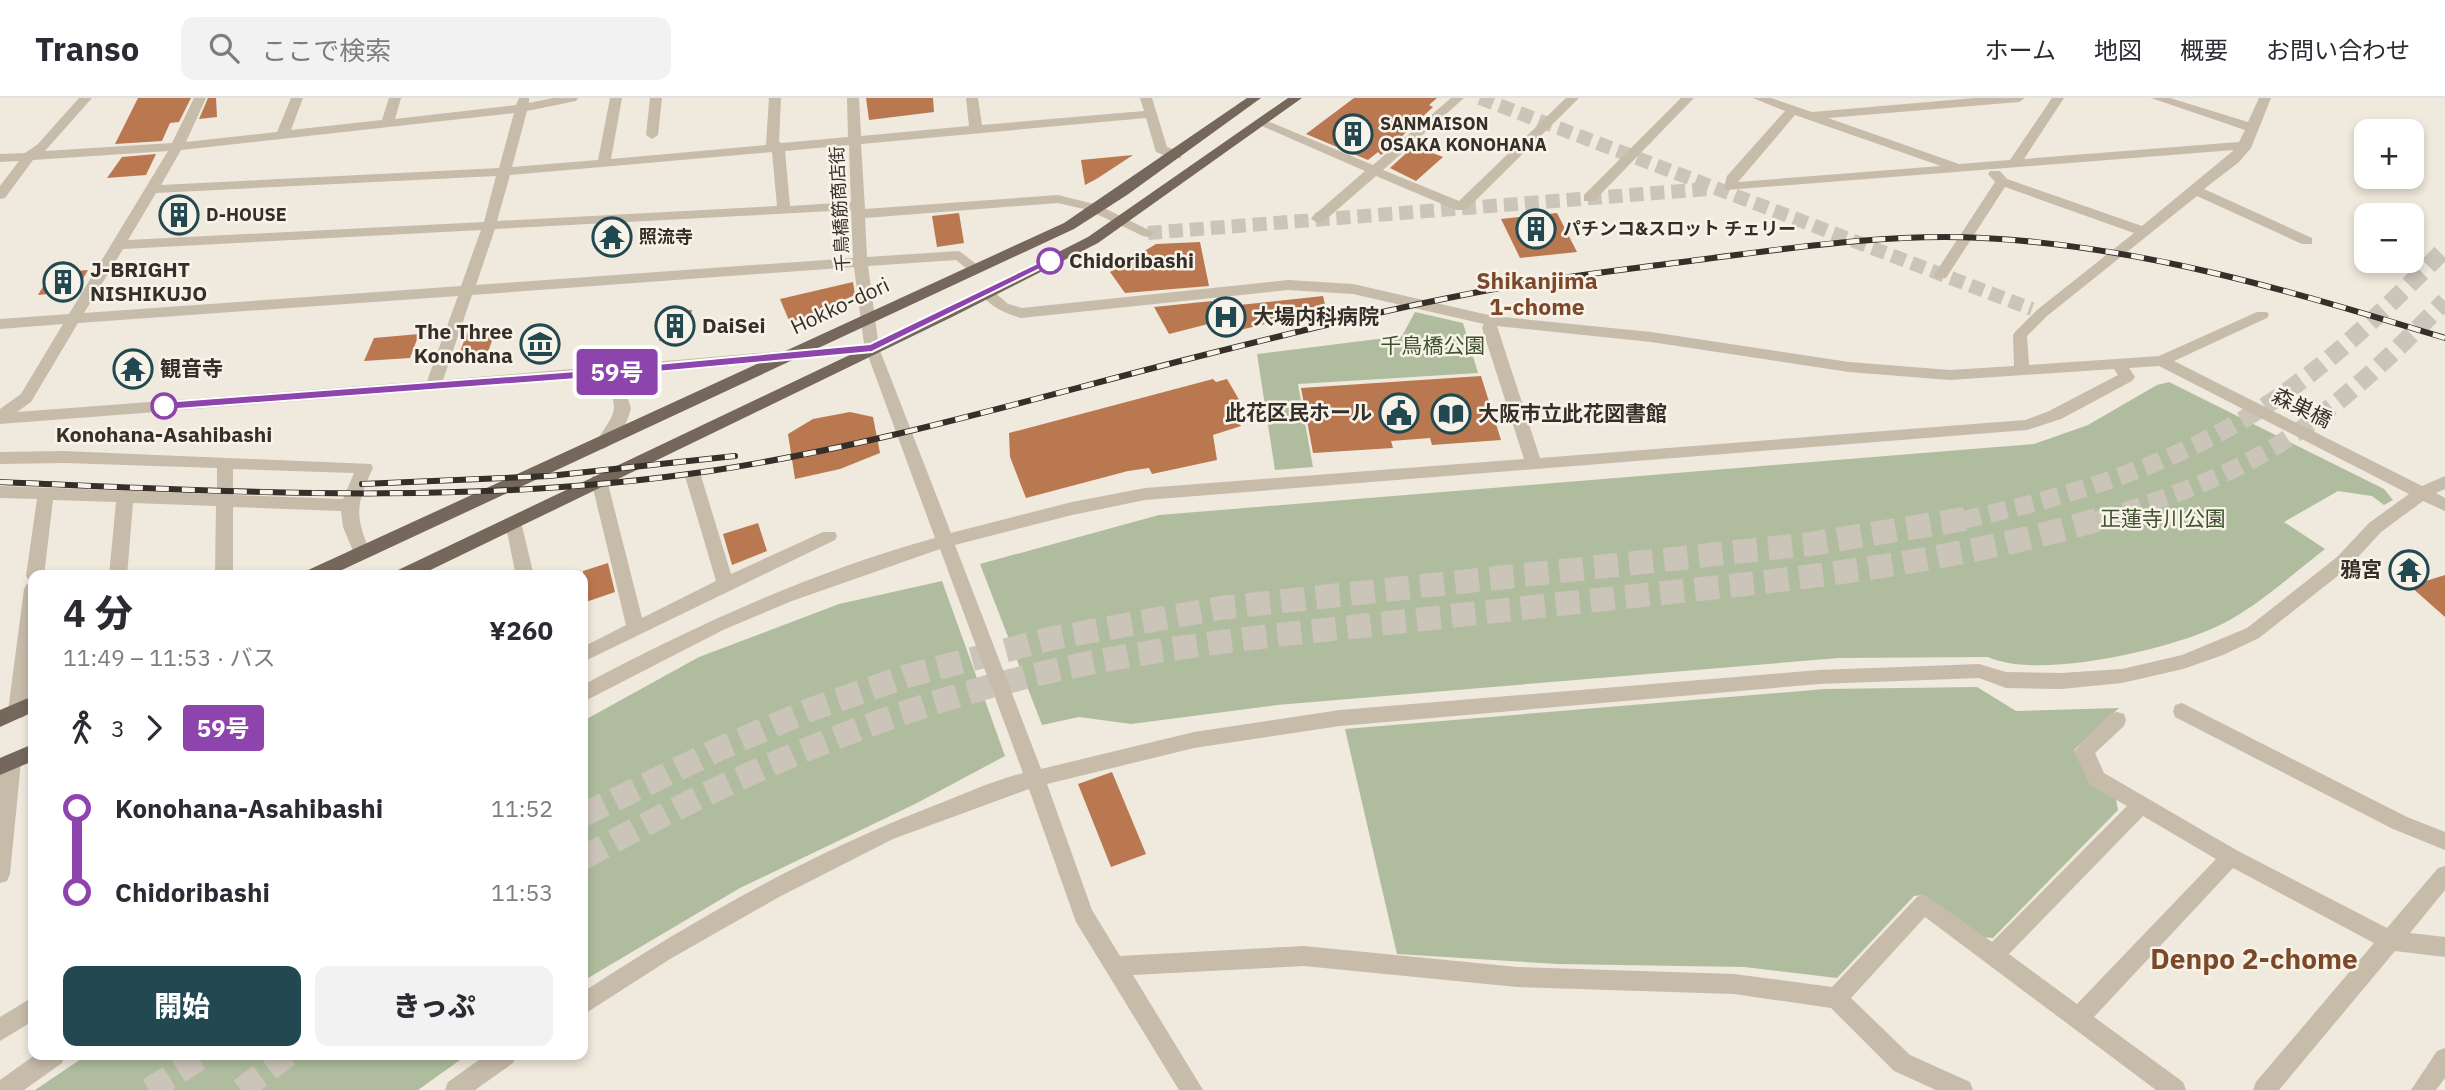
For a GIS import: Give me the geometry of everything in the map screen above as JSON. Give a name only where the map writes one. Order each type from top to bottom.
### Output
[{"type":"main road","name":"Hokko-dori","points":[[326,570],[1069,226],[1097,210],[1255,98]]},
{"type":"main road","points":[[428,569],[513,522],[1093,240],[1296,98]]},
{"type":"main road","points":[[6,765],[28,754]]},
{"type":"street","points":[[0,195],[30,155],[44,147],[86,98]]},
{"type":"street","points":[[0,418],[26,398],[177,147],[200,98]]},
{"type":"street","points":[[282,136],[297,98]]},
{"type":"street","points":[[387,124],[395,98]]},
{"type":"street","points":[[0,158],[177,147],[282,136],[572,98]]},
{"type":"street","points":[[604,161],[616,98]]},
{"type":"street","points":[[652,135],[656,98]]},
{"type":"street","points":[[775,98],[775,147],[783,210]]},
{"type":"street","name":"千鳥橋筋商店街","points":[[853,98],[860,261],[872,348],[1035,779],[1083,915],[1192,1090]]},
{"type":"street","points":[[972,98],[976,129]]},
{"type":"street","points":[[1146,98],[1161,149],[1176,155]]},
{"type":"street","points":[[1318,219],[1458,98]]},
{"type":"street","points":[[1261,123],[1461,207],[1573,98]]},
{"type":"street","points":[[1589,198],[1688,98]]},
{"type":"street","points":[[1759,98],[1959,168]]},
{"type":"street","points":[[1848,98],[1883,142]]},
{"type":"street","points":[[1808,115],[2019,98]]},
{"type":"street","points":[[2014,164],[2058,98]]},
{"type":"street","points":[[2157,98],[2250,127]]},
{"type":"street","points":[[2022,368],[2020,335],[2042,313],[2234,159],[2246,145],[2250,127],[2265,98]]},
{"type":"street","points":[[433,386],[489,227],[523,103]]},
{"type":"street","points":[[1793,110],[1732,179],[1731,187],[2246,145]]},
{"type":"street","points":[[151,190],[504,172],[1151,114]]},
{"type":"street","points":[[1988,166],[2002,182],[2145,232]]},
{"type":"street","points":[[1941,275],[2002,182]]},
{"type":"street","points":[[2195,190],[2307,241]]},
{"type":"street","points":[[116,246],[783,210],[858,210],[1058,199],[1073,200],[1148,233]]},
{"type":"street","points":[[0,324],[959,255],[976,269]]},
{"type":"street","points":[[987,293],[1003,307],[1021,313],[1288,285],[1318,285],[1408,300],[1493,321],[1651,337],[1849,367],[1950,375],[2022,368],[2168,365],[2262,315]]},
{"type":"street","points":[[1493,321],[1489,328],[1534,465]]},
{"type":"street","points":[[0,418],[603,373],[872,348]]},
{"type":"street","points":[[588,691],[672,647],[870,563],[1051,514],[1146,494],[2026,425],[2055,415],[2127,377],[2119,365]]},
{"type":"street","name":"森巣橋","points":[[2168,365],[2444,503]]},
{"type":"street","points":[[603,373],[618,389],[624,405],[622,419],[603,443]]},
{"type":"street","points":[[0,458],[64,457],[365,468],[347,505],[352,530],[362,553]]},
{"type":"street","points":[[224,570],[225,464]]},
{"type":"street","points":[[693,476],[726,584]]},
{"type":"street","points":[[599,480],[636,628]]},
{"type":"street","points":[[588,1001],[673,946],[772,890],[886,833],[1010,785],[1194,740],[1340,718],[1819,677],[1979,671],[2006,680],[2061,681],[2122,676],[2183,662],[2253,633],[2343,562],[2351,548],[2415,488],[2445,482]]},
{"type":"street","points":[[0,492],[347,505]]},
{"type":"street","points":[[36,570],[46,493]]},
{"type":"street","points":[[119,570],[125,497]]},
{"type":"street","points":[[513,522],[525,570]]},
{"type":"street","points":[[588,652],[795,550],[830,536]]},
{"type":"street","points":[[17,711],[28,627]]},
{"type":"street","points":[[2182,712],[2399,822],[2445,841]]},
{"type":"street","points":[[2117,720],[2084,751],[2096,779],[2231,857],[2389,940],[2445,947]]},
{"type":"street","points":[[0,874],[6,765]]},
{"type":"street","points":[[1994,954],[2140,806]]},
{"type":"street","points":[[2079,1017],[2231,857]]},
{"type":"street","points":[[2264,1090],[2445,874]]},
{"type":"street","points":[[1836,998],[1924,904],[2175,1090]]},
{"type":"street","points":[[1114,966],[1304,956],[1517,977],[1734,985],[1836,998],[1902,1063],[1962,1090]]},
{"type":"street","points":[[0,1030],[28,1011]]},
{"type":"street","points":[[2422,1090],[2445,1059]]},
{"type":"street","points":[[5,1090],[47,1060]]},
{"type":"street","points":[[456,1090],[498,1060]]},
{"type":"green space","name":"千鳥橋公園","points":[[1415,312],[1463,323],[1478,373],[1298,384],[1313,467],[1275,470],[1257,354],[1402,336]]},
{"type":"green space","name":"正蓮寺川公園","points":[[2169,382],[2384,489],[2393,500],[2384,505],[2372,496],[2338,491],[2284,522],[2325,549],[2259,601],[2231,619],[2194,636],[2135,653],[2102,659],[2038,665],[2010,663],[1988,657],[1839,658],[1277,705],[1131,724],[1079,717],[1042,725],[980,564],[1159,515],[2034,444],[2088,425],[2157,385]]},
{"type":"green space","points":[[942,581],[1005,756],[915,804],[740,888],[588,978],[588,718],[699,657],[839,604]]},
{"type":"green space","points":[[1977,687],[2016,711],[2119,708],[2074,750],[2088,779],[2116,799],[2118,810],[1993,938],[1981,937],[1924,895],[1914,896],[1837,978],[1744,967],[1558,964],[1397,954],[1345,729],[1825,689]]},
{"type":"green space","points":[[80,1060],[460,1060],[418,1090],[35,1090]]},
{"type":"building","points":[[138,98],[191,98],[179,122],[170,123],[162,141],[115,144]]},
{"type":"building","points":[[208,98],[216,98],[217,117],[199,119]]},
{"type":"building","points":[[866,98],[933,98],[934,112],[869,120]]},
{"type":"building","points":[[1354,98],[1437,98],[1429,105],[1433,107],[1399,139],[1381,155],[1378,152],[1368,160],[1306,134]]},
{"type":"building","points":[[1414,146],[1443,157],[1416,181],[1390,168]]},
{"type":"building","points":[[156,154],[146,175],[107,178],[122,157]]},
{"type":"building","points":[[1133,155],[1098,178],[1085,185],[1081,160]]},
{"type":"building","points":[[959,213],[964,243],[937,247],[932,216]]},
{"type":"building","name":"パチンコ&スロット チェリー","points":[[1557,213],[1577,252],[1520,258],[1501,219]]},
{"type":"building","points":[[1200,242],[1209,286],[1125,293],[1110,272],[1156,244]]},
{"type":"building","name":"J-BRIGHT NISHIKUJO","points":[[88,270],[76,291],[38,295],[51,273]]},
{"type":"building","points":[[853,282],[855,295],[790,323],[780,299]]},
{"type":"building","points":[[1323,296],[1326,309],[1236,331],[1221,307]]},
{"type":"building","points":[[1212,301],[1216,322],[1169,334],[1154,307]]},
{"type":"building","name":"DaiSei","points":[[692,310],[685,340],[659,341],[666,312]]},
{"type":"building","points":[[497,326],[487,355],[458,357],[469,328]]},
{"type":"building","points":[[419,334],[410,358],[364,361],[374,338]]},
{"type":"building","name":"此花区民ホール","points":[[1481,376],[1501,440],[1432,445],[1430,438],[1391,441],[1393,448],[1313,453],[1301,388]]},
{"type":"building","points":[[1213,379],[1216,382],[1227,379],[1241,403],[1229,406],[1241,426],[1213,435],[1217,460],[1152,474],[1149,468],[1128,471],[1026,498],[1010,457],[1009,433]]},
{"type":"building","points":[[850,412],[873,417],[880,453],[840,469],[795,479],[788,434],[813,419]]},
{"type":"building","points":[[758,523],[767,551],[732,565],[723,534]]},
{"type":"building","points":[[608,563],[615,592],[588,601],[586,570]]},
{"type":"building","points":[[2445,575],[2445,617],[2410,586]]},
{"type":"building","points":[[1112,772],[1146,854],[1111,867],[1078,784]]},
{"type":"tunnel","points":[[1480,98],[2032,309]]},
{"type":"tunnel","points":[[1148,233],[1707,189]]},
{"type":"tunnel","points":[[1963,520],[2090,486],[2172,456],[2212,437],[2287,391],[2329,359],[2445,249]]},
{"type":"tunnel","points":[[2098,520],[2205,482],[2266,452],[2338,401],[2445,301]]},
{"type":"tunnel","points":[[588,813],[719,749],[812,709],[907,676],[1053,638],[1220,608],[1810,544],[1971,518]]},
{"type":"tunnel","points":[[588,855],[704,795],[828,741],[957,696],[1089,663],[1229,641],[1848,571],[2002,544],[2103,518]]},
{"type":"tunnel","points":[[149,1090],[197,1060]]},
{"type":"tunnel","points":[[241,1090],[281,1060]]},
{"type":"railway","points":[[0,482],[267,492],[445,492],[622,482],[710,471],[898,434],[1280,336],[1463,295],[1598,273],[1804,246],[1875,240],[1983,238],[2101,251],[2159,261],[2274,288],[2445,338]]},
{"type":"railway","points":[[362,484],[549,476],[735,456]]},
{"type":"bus line","name":"59号","points":[[164,406],[603,373],[872,348],[947,314],[1050,261]]},
{"type":"place","name":"SANMAISON OSAKA KONOHANA","points":[[1353,134]]},
{"type":"place","name":"D-HOUSE","points":[[179,215]]},
{"type":"place","name":"パチンコ&スロット チェリー","points":[[1536,229]]},
{"type":"place","name":"照流寺","points":[[612,237]]},
{"type":"place","name":"Chidoribashi","points":[[1050,261]]},
{"type":"place","name":"J-BRIGHT NISHIKUJO","points":[[63,282]]},
{"type":"place","name":"大場内科病院","points":[[1226,317]]},
{"type":"place","name":"DaiSei","points":[[675,326]]},
{"type":"place","name":"The Three Konohana","points":[[540,344]]},
{"type":"place","name":"観音寺","points":[[133,369]]},
{"type":"place","name":"Konohana-Asahibashi","points":[[164,406]]},
{"type":"place","name":"此花区民ホール","points":[[1399,413]]},
{"type":"place","name":"大阪市立此花図書館","points":[[1451,414]]},
{"type":"place","name":"鴉宮","points":[[2409,570]]},
{"type":"district","name":"Shikanjima 1-chome","points":[[1537,294]]},
{"type":"district","name":"Denpo 2-chome","points":[[2254,959]]}]
